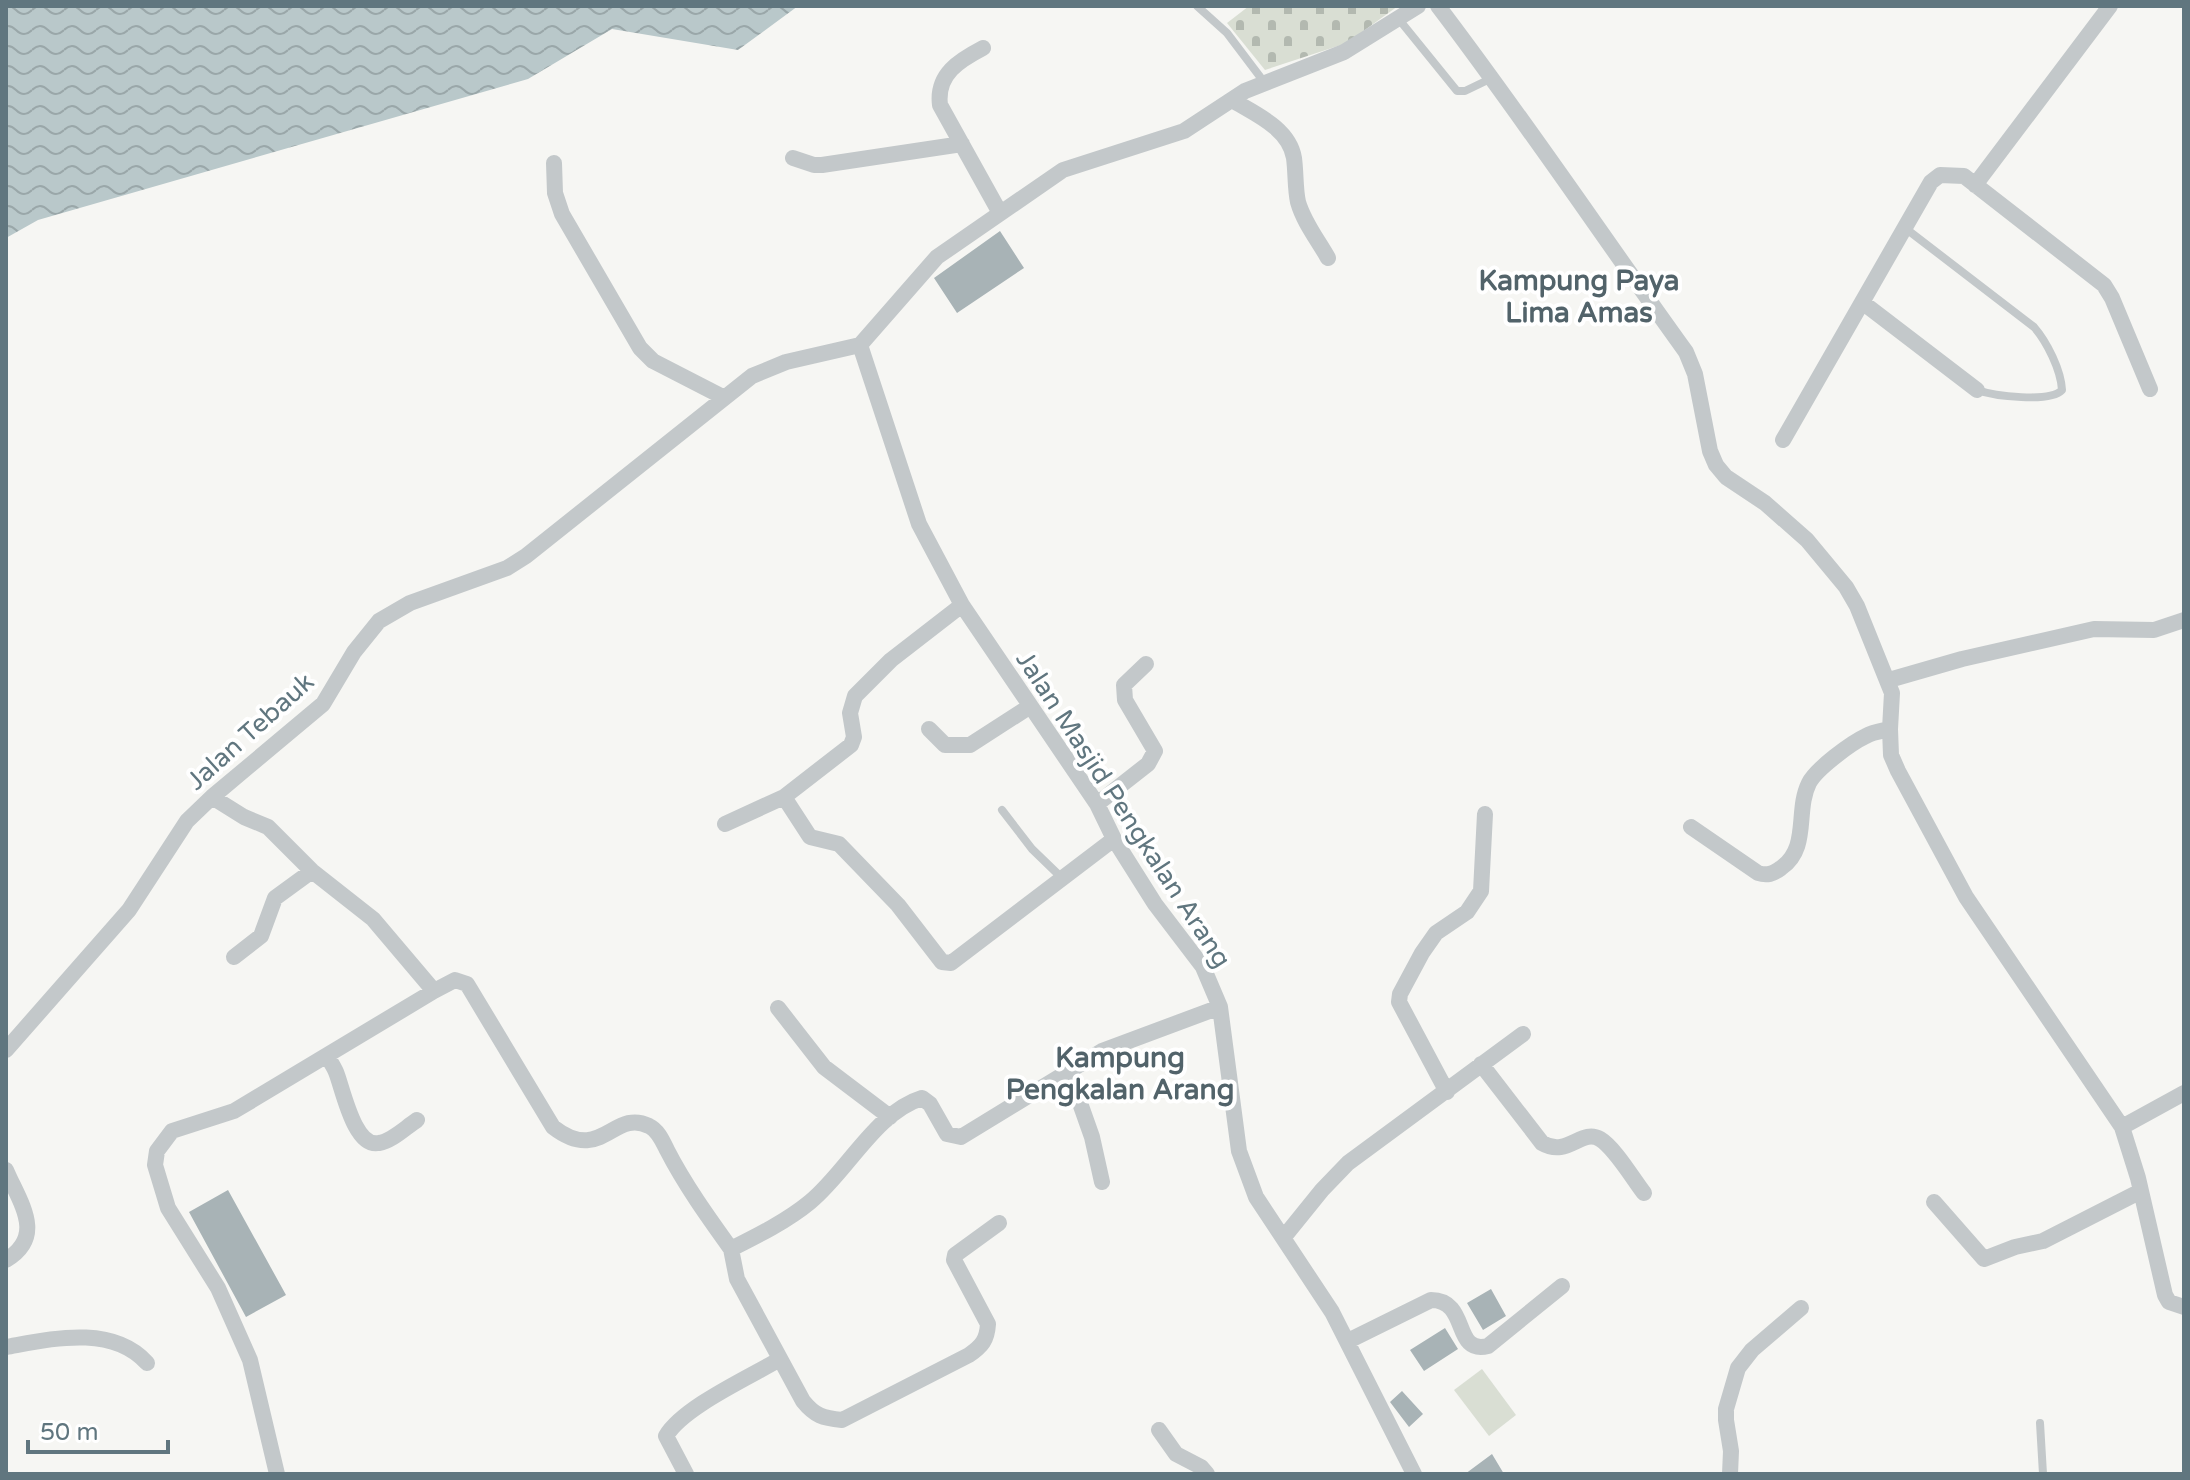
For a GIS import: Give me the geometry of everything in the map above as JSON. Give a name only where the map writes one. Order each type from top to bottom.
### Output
[{"type":"street","points":[[860,345],[937,257],[1063,170],[1184,131],[1264,82],[1344,52],[1418,6]]},
{"type":"street","points":[[1438,6],[1493,78],[1686,352],[1695,374],[1710,451],[1716,465],[1726,477],[1765,503],[1821,555],[1857,606],[1889,680],[1892,693],[1891,755],[1898,771],[1966,897],[2122,1127],[2141,1191],[2165,1295],[2169,1302],[2184,1307]]},
{"type":"street","points":[[1975,185],[2110,6]]},
{"type":"street","points":[[983,48],[955,62],[939,97],[940,105],[1000,213]]},
{"type":"street","points":[[1232,100],[1272,124],[1294,154],[1301,209],[1328,258]]},
{"type":"street","points":[[793,158],[822,165],[962,144]]},
{"type":"street","points":[[554,163],[555,193],[562,214],[640,348],[653,361],[723,397]]},
{"type":"street","points":[[1783,440],[1931,182],[1940,175],[1964,176],[2104,285],[2150,389]]},
{"type":"street","points":[[1862,302],[1977,390]]},
{"type":"street","name":"Jalan Tebauk","points":[[6,1050],[129,910],[187,821],[323,704],[354,652],[379,621],[410,603],[507,568],[526,556],[752,376],[786,362],[860,345]]},
{"type":"street","name":"Jalan Masjid Pengkalan Arang","points":[[860,345],[919,524],[962,605],[1097,804],[1114,839],[1155,904],[1203,967],[1220,1007],[1239,1151],[1256,1197],[1348,1341],[1414,1474]]},
{"type":"street","points":[[725,824],[784,797],[851,745],[854,737],[850,713],[855,696],[891,660],[962,605]]},
{"type":"street","points":[[1889,680],[1962,659],[2094,629],[2154,630],[2184,620]]},
{"type":"street","points":[[1097,804],[1148,764],[1155,751],[1125,700],[1124,685],[1146,664]]},
{"type":"street","points":[[929,729],[945,745],[970,745],[1029,707]]},
{"type":"street","points":[[1691,827],[1758,873],[1765,875],[1775,872],[1787,863],[1796,850],[1805,794],[1815,773],[1860,739],[1890,729]]},
{"type":"street","points":[[212,797],[244,817],[268,827],[312,871],[373,919],[434,991]]},
{"type":"street","points":[[784,797],[810,837],[839,844],[898,905],[942,962],[951,963],[1114,839]]},
{"type":"street","points":[[1447,1092],[1399,1002],[1400,994],[1436,933],[1467,912],[1481,891],[1485,814]]},
{"type":"street","points":[[234,957],[261,936],[275,898],[312,871]]},
{"type":"street","points":[[277,1474],[250,1360],[218,1288],[168,1208],[155,1165],[157,1151],[172,1131],[234,1111],[455,980],[467,984],[553,1127],[569,1139],[584,1143],[633,1122],[650,1126],[659,1135],[684,1183],[731,1249],[737,1279],[780,1359],[812,1413],[823,1418],[842,1420],[982,1346],[988,1324],[954,1260],[955,1255],[999,1223]]},
{"type":"street","points":[[731,1249],[811,1202],[890,1117],[908,1102],[922,1098],[930,1104],[947,1134],[961,1137],[1102,1051],[1220,1007]]},
{"type":"street","points":[[778,1008],[824,1067],[890,1117]]},
{"type":"street","points":[[1284,1237],[1348,1163],[1523,1034]]},
{"type":"street","points":[[327,1056],[336,1073],[342,1097],[363,1138],[369,1143],[392,1138],[417,1120]]},
{"type":"street","points":[[1481,1064],[1542,1143],[1552,1149],[1588,1136],[1599,1138],[1644,1193]]},
{"type":"street","points":[[1069,1072],[1092,1137],[1102,1182]]},
{"type":"street","points":[[2122,1127],[2184,1093]]},
{"type":"street","points":[[6,1170],[28,1224],[29,1235],[25,1245],[6,1260]]},
{"type":"street","points":[[1934,1202],[1984,1259],[2015,1247],[2043,1241],[2141,1191]]},
{"type":"street","points":[[1348,1341],[1431,1300],[1442,1300],[1450,1305],[1468,1341],[1474,1347],[1481,1348],[1488,1346],[1562,1286]]},
{"type":"street","points":[[1730,1474],[1731,1451],[1726,1409],[1738,1368],[1752,1350],[1801,1308]]},
{"type":"street","points":[[6,1347],[79,1337],[125,1345],[136,1350],[147,1363]]},
{"type":"street","points":[[686,1474],[666,1436],[672,1426],[698,1407],[780,1359]]},
{"type":"street","points":[[1159,1430],[1176,1454],[1201,1467],[1207,1474]]},
{"type":"lane","points":[[1197,6],[1227,33],[1264,82]]},
{"type":"lane","points":[[1397,17],[1457,91],[1465,91],[1493,78]]},
{"type":"lane","points":[[1905,228],[2034,327],[2062,380],[2062,390],[2051,397],[1994,395],[1977,390]]},
{"type":"lane","points":[[1002,810],[1032,849],[1062,878]]},
{"type":"lane","points":[[2040,1423],[2043,1474]]},
{"type":"green space","points":[[1249,6],[1398,6],[1347,43],[1265,70],[1227,23]]},
{"type":"green space","points":[[1482,1369],[1516,1415],[1489,1436],[1454,1390]]},
{"type":"water","points":[[6,6],[798,6],[738,50],[612,29],[528,79],[38,220],[6,238]]},
{"type":"building","points":[[1000,231],[1024,268],[957,313],[934,278]]},
{"type":"building","points":[[228,1190],[286,1295],[246,1317],[189,1212]]},
{"type":"building","points":[[1491,1289],[1506,1316],[1483,1330],[1467,1303]]},
{"type":"building","points":[[1445,1328],[1458,1349],[1424,1371],[1410,1350]]},
{"type":"building","points":[[1402,1391],[1423,1414],[1409,1427],[1390,1402]]},
{"type":"building","points":[[1492,1454],[1504,1474],[1465,1474]]},
{"type":"district","name":"Kampung Paya Lima Amas","points":[[1579,296]]},
{"type":"district","name":"Kampung Pengkalan Arang","points":[[1120,1073]]}]
